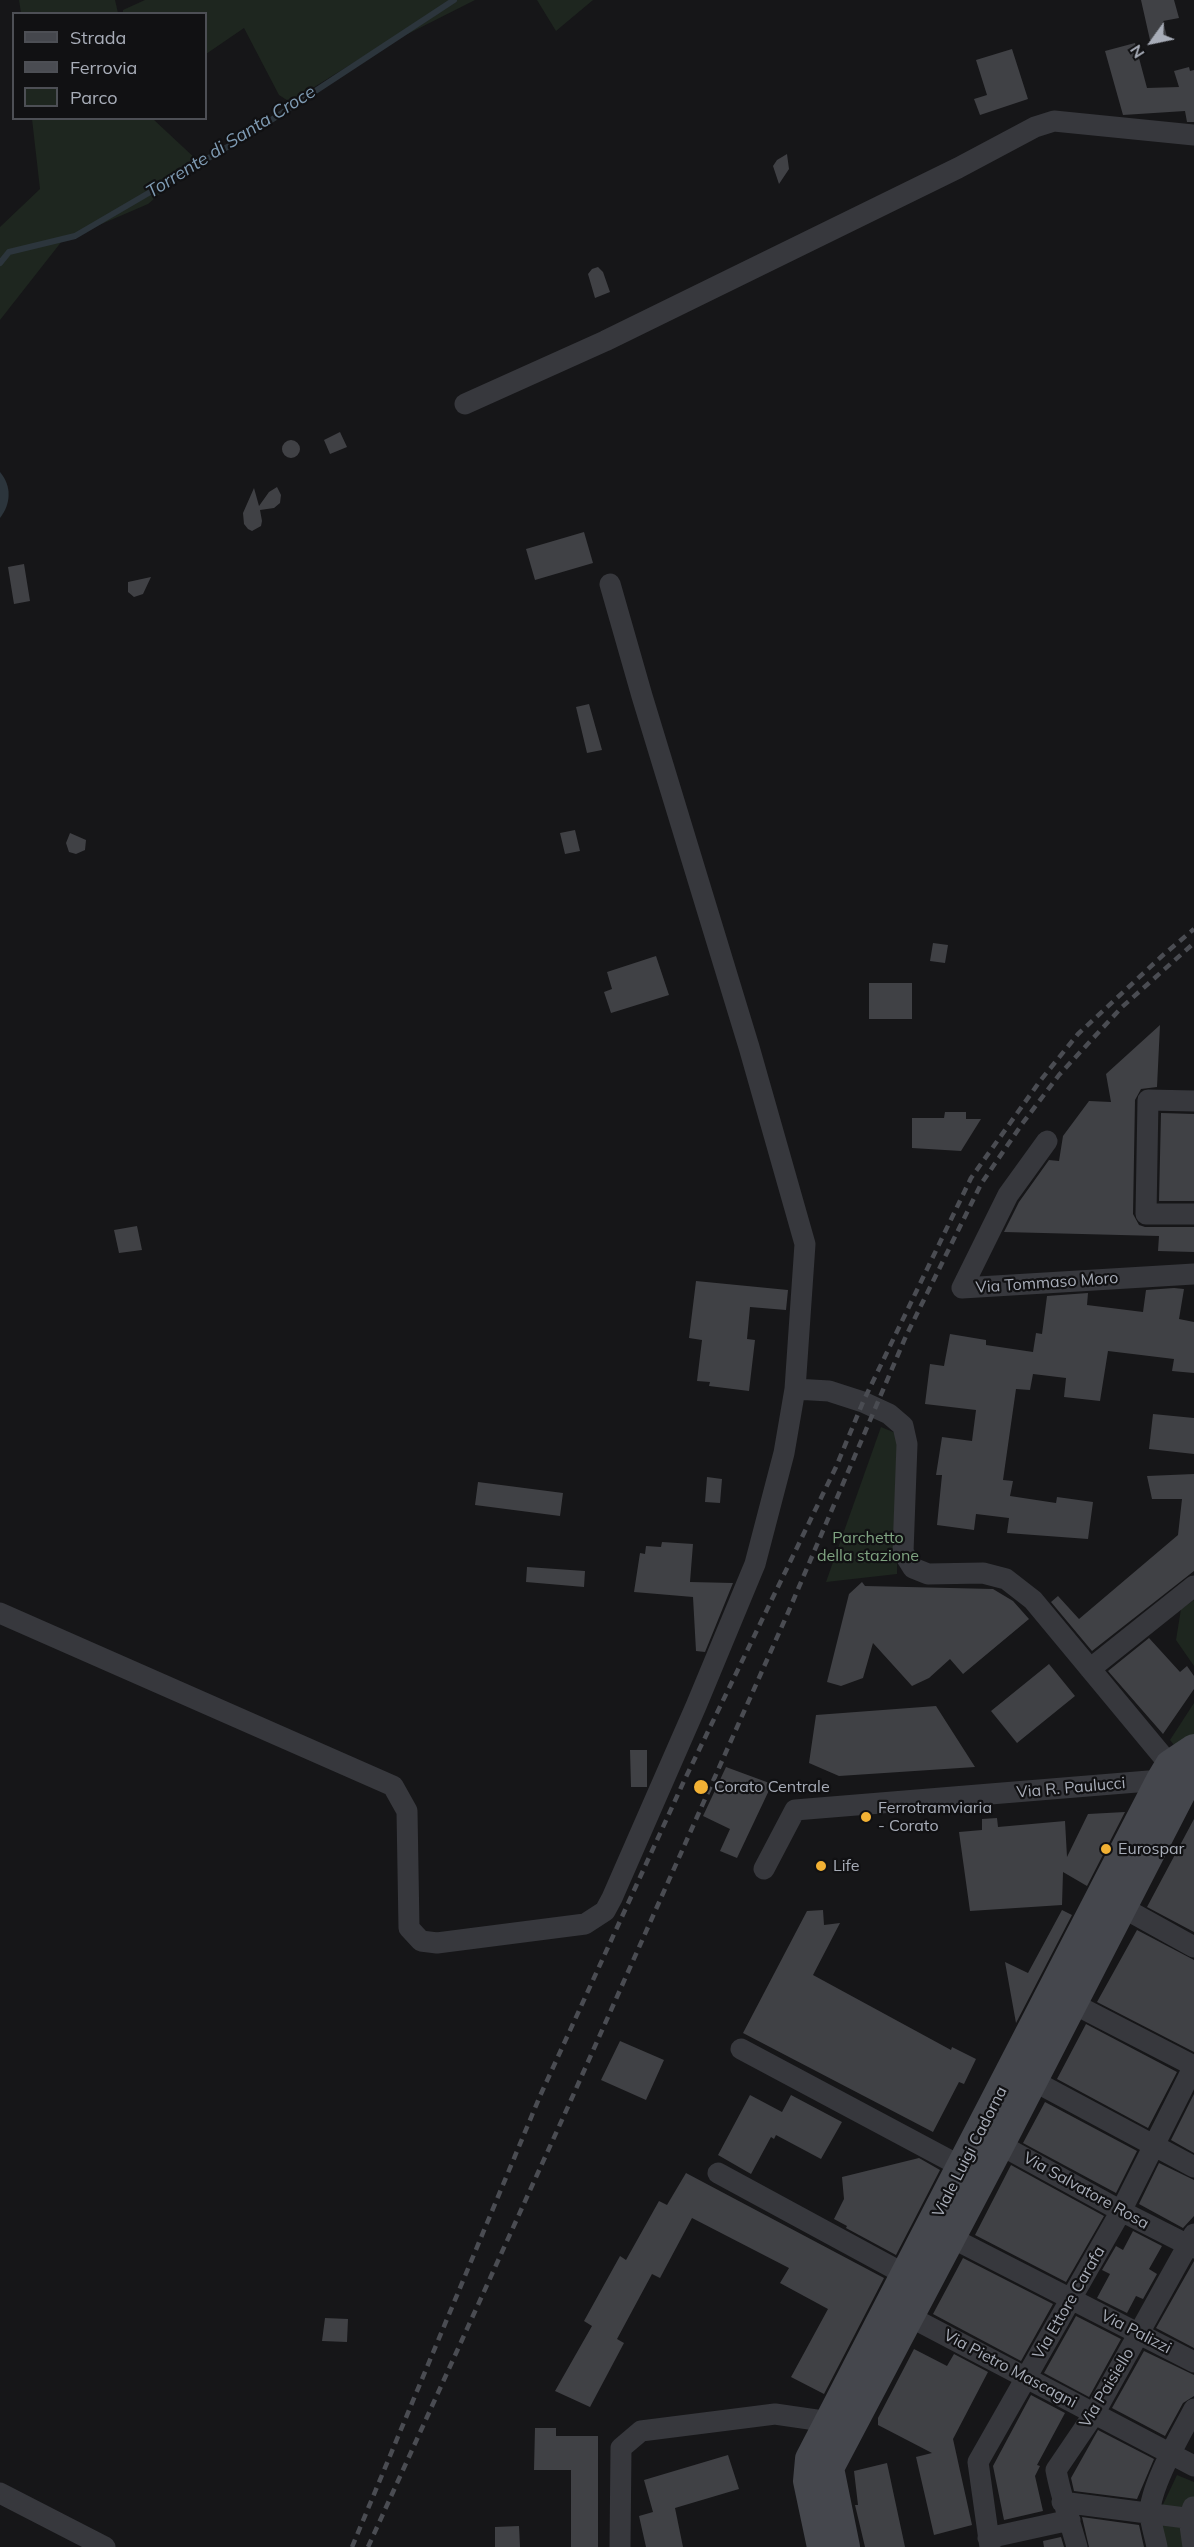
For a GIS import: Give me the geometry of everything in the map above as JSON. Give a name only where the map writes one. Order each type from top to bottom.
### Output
[{"type":"main road","name":"Viale Luigi Cadorna","points":[[845,2547],[829,2468],[899,2311],[906,2275],[962,2167],[989,2139],[1032,2080],[1120,1906],[1184,1772]]},
{"type":"main road","name":"Viale Luigi Cadorna","points":[[822,2547],[808,2481],[810,2458],[899,2311],[950,2237],[989,2139],[1184,1772]]},
{"type":"street","points":[[465,404],[615,336],[958,168],[1035,127],[1054,121],[1194,135]]},
{"type":"street","points":[[0,1613],[393,1786],[407,1811],[409,1928],[421,1941],[437,1943],[585,1924],[604,1911],[612,1898],[755,1564],[784,1453],[795,1389],[805,1244],[753,1058],[610,584]]},
{"type":"street","points":[[1194,1101],[1148,1100],[1146,1214],[1194,1214]]},
{"type":"street","name":"Via Tommaso Moro","points":[[1047,1142],[1008,1195],[962,1288],[1194,1274]]},
{"type":"street","points":[[795,1389],[829,1391],[863,1402],[889,1414],[903,1426],[907,1444],[903,1552],[913,1568],[928,1574],[983,1573],[1006,1579],[1033,1600],[1090,1669],[1184,1772]]},
{"type":"street","points":[[1090,1669],[1194,1586]]},
{"type":"street","name":"Via R. Paulucci","points":[[764,1869],[795,1810],[1184,1772]]},
{"type":"street","points":[[1120,1906],[1194,1947]]},
{"type":"street","points":[[1072,2003],[1194,2066]]},
{"type":"street","points":[[741,2049],[962,2167]]},
{"type":"street","name":"Via Ettore Carafa","points":[[989,2542],[978,2462],[1121,2211],[1194,2066]]},
{"type":"street","points":[[1032,2080],[1194,2167]]},
{"type":"street","name":"Via Salvatore Rosa","points":[[989,2139],[1121,2211],[1192,2242]]},
{"type":"street","points":[[718,2173],[906,2275]]},
{"type":"street","name":"Via Palizzi","points":[[950,2237],[1194,2362]]},
{"type":"street","name":"Via Paisiello","points":[[1077,2547],[1056,2470],[1094,2414],[1192,2242]]},
{"type":"street","name":"Via Pietro Mascagni","points":[[899,2311],[1194,2466]]},
{"type":"street","points":[[1157,2547],[1150,2514],[1153,2498],[1171,2454],[1194,2409]]},
{"type":"street","points":[[620,2547],[621,2448],[641,2431],[775,2414],[830,2422]]},
{"type":"street","points":[[0,2493],[105,2547]]},
{"type":"street","points":[[989,2542],[1066,2511],[1192,2514],[1193,2547]]},
{"type":"green space","points":[[19,0],[115,0],[118,12],[21,12]]},
{"type":"green space","points":[[145,0],[475,0],[366,55],[290,102],[279,95],[244,28],[207,53],[207,12],[123,12]]},
{"type":"green space","points":[[537,0],[593,0],[556,31]]},
{"type":"green space","points":[[32,120],[154,120],[198,161],[148,204],[62,241],[0,320],[0,227],[40,189]]},
{"type":"green space","name":"Parchetto della stazione","points":[[881,1427],[898,1434],[897,1574],[826,1582]]},
{"type":"green space","points":[[1194,1600],[1194,1666],[1176,1640],[1181,1609]]},
{"type":"green space","points":[[1194,1703],[1194,1744],[1181,1754],[1170,1740]]},
{"type":"green space","points":[[1177,2475],[1194,2482],[1194,2547],[1163,2547],[1158,2515]]},
{"type":"shaded area","points":[[0,472],[7,483],[9,495],[4,513],[0,518]]},
{"type":"building","points":[[1141,0],[1174,0],[1179,18],[1163,21],[1167,37],[1150,40]]},
{"type":"building","points":[[1135,43],[1147,88],[1179,87],[1174,71],[1189,67],[1190,71],[1194,70],[1194,122],[1187,122],[1185,111],[1123,115],[1105,51]]},
{"type":"building","points":[[1012,49],[1028,99],[980,115],[974,99],[987,95],[976,60]]},
{"type":"building","points":[[787,154],[789,169],[779,184],[773,166],[777,160]]},
{"type":"building","points":[[598,267],[603,272],[610,292],[595,298],[588,274],[592,269]]},
{"type":"building","points":[[340,432],[347,447],[330,454],[324,440]]},
{"type":"building","points":[[291,440],[297,443],[300,449],[297,455],[291,458],[285,455],[282,449],[285,443]]},
{"type":"building","points":[[277,487],[281,495],[280,503],[274,508],[260,510],[261,526],[252,531],[248,529],[244,524],[243,513],[254,488],[259,506],[269,492]]},
{"type":"building","points":[[584,532],[593,563],[535,580],[526,549]]},
{"type":"building","points":[[24,564],[30,601],[14,604],[8,567]]},
{"type":"building","points":[[151,577],[143,594],[134,597],[128,592],[128,582]]},
{"type":"building","points":[[589,704],[602,750],[587,753],[576,707]]},
{"type":"building","points":[[575,830],[580,851],[565,854],[560,833]]},
{"type":"building","points":[[70,833],[86,840],[85,850],[76,854],[69,852],[66,843]]},
{"type":"building","points":[[933,943],[948,945],[945,963],[930,961]]},
{"type":"building","points":[[656,956],[669,995],[611,1013],[604,992],[612,989],[607,972]]},
{"type":"building","points":[[869,983],[912,983],[912,1019],[869,1019]]},
{"type":"building","points":[[1160,1025],[1157,1087],[1141,1089],[1135,1100],[1133,1214],[1139,1225],[1145,1227],[1194,1227],[1194,1252],[1158,1251],[1159,1236],[1004,1232],[1019,1202],[1049,1160],[1059,1161],[1063,1136],[1089,1101],[1111,1102],[1106,1074]]},
{"type":"building","points":[[945,1112],[966,1112],[966,1119],[981,1119],[961,1151],[912,1148],[912,1118],[944,1118]]},
{"type":"building","points":[[1161,1113],[1194,1114],[1194,1201],[1159,1201]]},
{"type":"building","points":[[137,1226],[142,1250],[119,1253],[114,1230]]},
{"type":"building","points":[[696,1281],[788,1290],[786,1310],[750,1307],[747,1339],[755,1340],[749,1391],[709,1386],[710,1382],[697,1381],[702,1340],[689,1338]]},
{"type":"building","points":[[1184,1289],[1179,1319],[1194,1322],[1194,1373],[1172,1371],[1174,1359],[1108,1351],[1100,1401],[1064,1397],[1066,1378],[1033,1374],[1030,1390],[1016,1389],[1003,1480],[1013,1481],[1010,1496],[1056,1503],[1057,1497],[1093,1502],[1088,1539],[1007,1533],[1009,1518],[976,1514],[974,1530],[937,1525],[942,1475],[936,1475],[942,1437],[972,1441],[976,1410],[925,1404],[930,1364],[944,1366],[950,1334],[986,1340],[986,1345],[1033,1352],[1036,1333],[1042,1334],[1047,1296],[1088,1293],[1087,1305],[1143,1312],[1146,1290]]},
{"type":"building","points":[[1153,1414],[1194,1418],[1194,1454],[1149,1449]]},
{"type":"building","points":[[1194,1474],[1194,1571],[1092,1651],[1051,1602],[1058,1596],[1079,1619],[1178,1535],[1182,1499],[1152,1499],[1147,1476]]},
{"type":"building","points":[[707,1477],[722,1479],[720,1503],[705,1502]]},
{"type":"building","points":[[478,1482],[563,1493],[560,1516],[475,1505]]},
{"type":"building","points":[[662,1542],[693,1544],[690,1582],[733,1583],[705,1652],[696,1651],[693,1597],[634,1592],[640,1553],[645,1554],[646,1546],[661,1547]]},
{"type":"building","points":[[527,1567],[585,1571],[584,1587],[526,1582]]},
{"type":"building","points":[[862,1582],[865,1586],[993,1589],[1013,1601],[1029,1619],[963,1674],[950,1659],[929,1678],[912,1686],[873,1643],[863,1678],[841,1686],[827,1682],[849,1594]]},
{"type":"building","points":[[1149,1638],[1180,1672],[1187,1666],[1194,1676],[1194,1689],[1163,1734],[1108,1671]]},
{"type":"building","points":[[1049,1664],[1075,1696],[1017,1743],[991,1711]]},
{"type":"building","points":[[936,1706],[975,1767],[839,1776],[809,1763],[816,1715]]},
{"type":"building","points":[[630,1750],[647,1750],[647,1787],[631,1787]]},
{"type":"building","points":[[726,1767],[772,1784],[737,1858],[720,1851],[730,1829],[703,1816]]},
{"type":"building","points":[[1125,1812],[1087,1886],[1063,1872],[1062,1905],[970,1911],[959,1832],[982,1830],[982,1819],[997,1818],[998,1827],[1065,1821],[1067,1857],[1088,1814]]},
{"type":"building","points":[[1194,1819],[1194,1932],[1147,1907]]},
{"type":"building","points":[[823,1910],[824,1925],[840,1923],[813,1975],[951,2050],[952,2047],[976,2059],[964,2084],[959,2082],[933,2132],[743,2033],[807,1911]]},
{"type":"building","points":[[1062,1910],[1072,1915],[1016,2023],[1005,1962],[1028,1973]]},
{"type":"building","points":[[1137,1930],[1194,1960],[1194,2052],[1097,2002]]},
{"type":"building","points":[[1086,2024],[1177,2072],[1148,2128],[1057,2079]]},
{"type":"building","points":[[620,2041],[664,2060],[646,2100],[601,2080]]},
{"type":"building","points":[[1194,2094],[1194,2153],[1171,2140]]},
{"type":"building","points":[[750,2095],[782,2112],[791,2095],[842,2122],[821,2159],[776,2135],[774,2139],[771,2137],[751,2174],[718,2155]]},
{"type":"building","points":[[1045,2102],[1137,2151],[1116,2193],[1023,2143]]},
{"type":"building","points":[[919,2158],[940,2170],[896,2255],[834,2219],[844,2199],[842,2177]]},
{"type":"building","points":[[1159,2163],[1194,2180],[1194,2216],[1183,2228],[1139,2204]]},
{"type":"building","points":[[1011,2165],[1104,2216],[1066,2282],[975,2235]]},
{"type":"building","points":[[686,2173],[884,2278],[824,2394],[791,2377],[828,2309],[780,2283],[789,2268],[692,2218],[660,2278],[652,2274],[617,2339],[624,2343],[590,2407],[555,2391],[592,2326],[584,2321],[620,2256],[626,2260],[659,2201],[667,2205]]},
{"type":"building","points":[[1133,2231],[1162,2246],[1149,2269],[1157,2274],[1143,2299],[1136,2296],[1127,2313],[1097,2298],[1110,2274],[1102,2270],[1116,2246],[1123,2250]]},
{"type":"building","points":[[963,2258],[1053,2304],[1021,2361],[933,2314]]},
{"type":"building","points":[[1194,2261],[1194,2348],[1156,2328]]},
{"type":"building","points":[[1076,2316],[1121,2339],[1089,2397],[1044,2373]]},
{"type":"building","points":[[325,2318],[348,2319],[347,2342],[322,2341]]},
{"type":"building","points":[[914,2349],[947,2366],[954,2354],[988,2372],[953,2439],[972,2525],[934,2535],[916,2457],[932,2453],[878,2425],[878,2418]]},
{"type":"building","points":[[1144,2351],[1194,2375],[1194,2396],[1183,2403],[1165,2436],[1112,2408]]},
{"type":"building","points":[[1031,2395],[1065,2413],[1037,2465],[1040,2466],[1035,2476],[1043,2511],[1004,2520],[993,2466]]},
{"type":"building","points":[[535,2428],[556,2428],[556,2436],[598,2436],[598,2547],[571,2547],[571,2470],[534,2470]]},
{"type":"building","points":[[1098,2430],[1154,2459],[1137,2499],[1074,2491],[1071,2478]]},
{"type":"building","points":[[728,2455],[739,2489],[675,2508],[683,2547],[646,2547],[639,2516],[653,2512],[644,2480]]},
{"type":"building","points":[[887,2463],[905,2547],[865,2547],[855,2505],[858,2505],[854,2471]]},
{"type":"building","points":[[1082,2517],[1139,2525],[1144,2547],[1089,2547]]},
{"type":"building","points":[[519,2526],[520,2547],[495,2547],[495,2527]]},
{"type":"building","points":[[1061,2537],[1064,2547],[1044,2547],[1043,2541]]},
{"type":"waterway","name":"Torrente di Santa Croce","points":[[0,263],[9,252],[75,236],[253,132],[454,0]]},
{"type":"railway","points":[[352,2547],[540,2096],[684,1781],[836,1467],[863,1402],[971,1178],[1040,1081],[1078,1034],[1194,929]]},
{"type":"railway","points":[[368,2547],[571,2100],[787,1615],[906,1336],[981,1184],[1059,1075],[1122,1007],[1194,943]]},
{"type":"place","name":"Corato Centrale","points":[[701,1787]]},
{"type":"place","name":"Ferrotramviaria - Corato","points":[[866,1817]]},
{"type":"place","name":"Eurospar","points":[[1106,1849]]},
{"type":"place","name":"Life","points":[[821,1866]]}]
